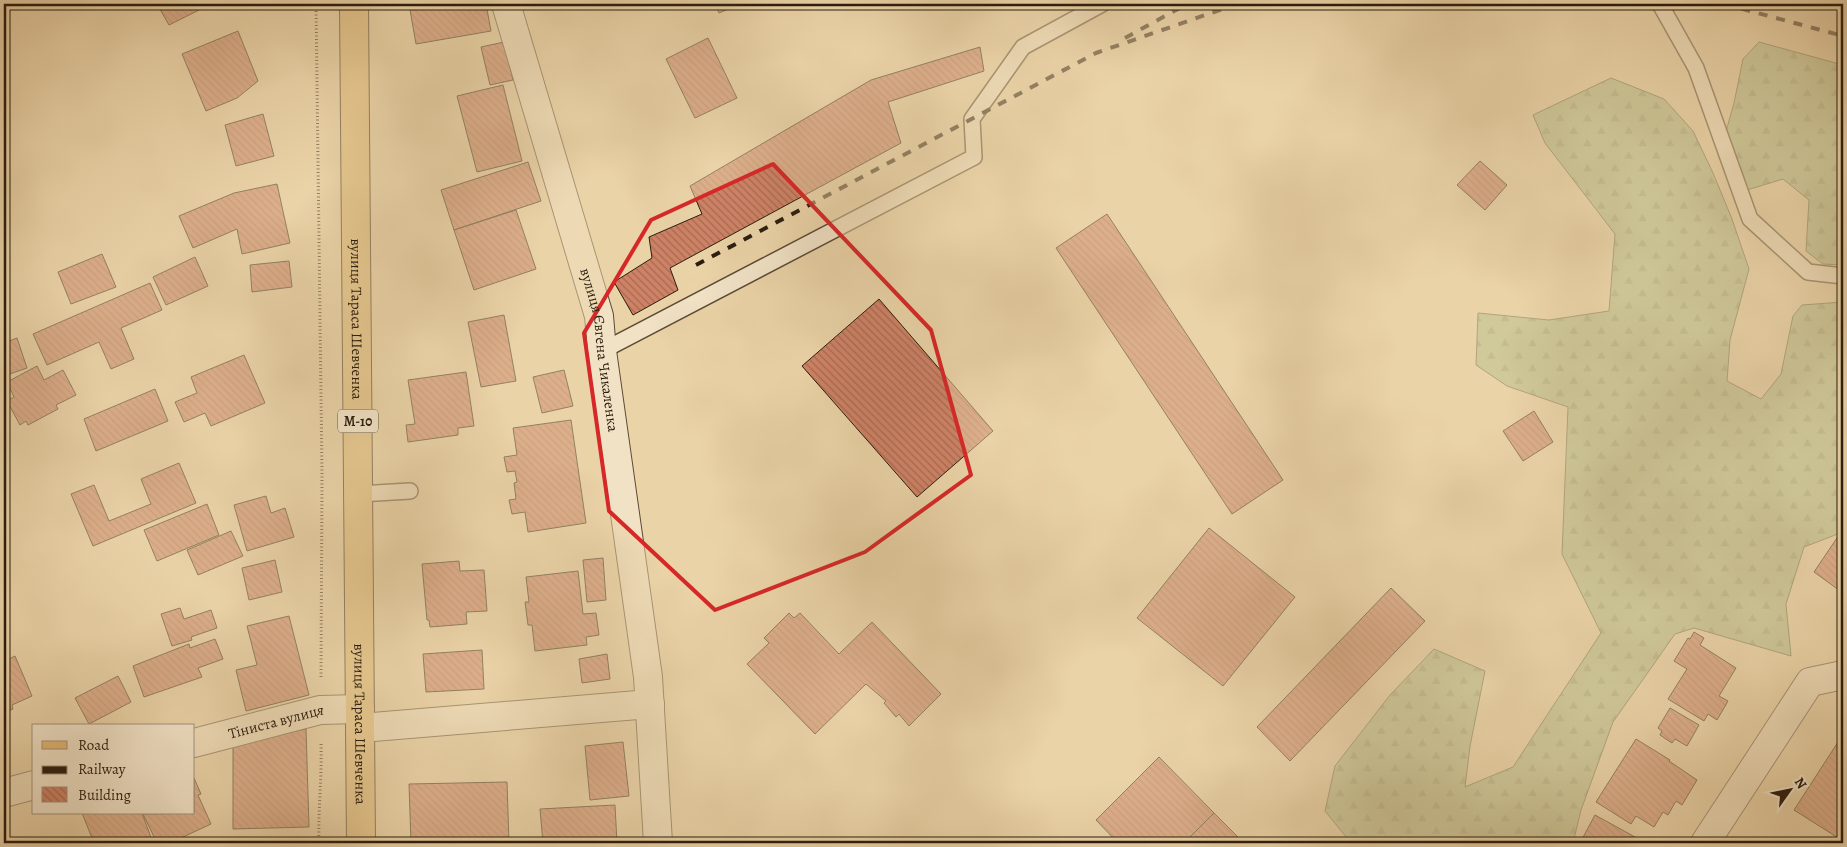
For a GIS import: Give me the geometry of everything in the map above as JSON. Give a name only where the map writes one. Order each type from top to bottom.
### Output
[{"type":"main road","name":"вулиця Тараса Шевченка","points":[[354,4],[361,843]]},
{"type":"street","name":"вулиця Євгена Чикаленка","points":[[506,4],[599,316],[602,351],[648,678],[658,843]]},
{"type":"street","points":[[1705,843],[1810,682],[1843,675]]},
{"type":"street","points":[[361,718],[650,704]]},
{"type":"street","name":"Тіниста вулиця","points":[[195,743],[320,710],[361,718]]},
{"type":"street","points":[[4,793],[32,786]]},
{"type":"lane","points":[[602,351],[974,157],[972,119],[1023,47],[1102,4]]},
{"type":"lane","points":[[1660,4],[1696,68],[1750,219],[1808,272],[1843,276]]},
{"type":"lane","points":[[359,494],[410,491]]},
{"type":"path","points":[[316,4],[322,475],[320,686]]},
{"type":"path","points":[[319,843],[318,826],[322,777],[321,742]]},
{"type":"highlighted area","points":[[773,164],[931,330],[971,475],[865,552],[715,610],[609,511],[584,333],[651,220]]},
{"type":"green space","points":[[1759,42],[1843,65],[1843,265],[1823,264],[1806,251],[1809,200],[1783,179],[1747,190],[1723,142],[1734,103],[1743,59]]},
{"type":"green space","points":[[1611,78],[1664,99],[1693,131],[1732,219],[1749,269],[1730,340],[1727,381],[1761,399],[1781,374],[1793,316],[1802,305],[1843,302],[1843,532],[1804,547],[1786,604],[1791,656],[1694,628],[1675,634],[1613,722],[1581,810],[1573,843],[1351,843],[1325,811],[1335,766],[1390,695],[1434,649],[1485,671],[1470,746],[1465,787],[1513,767],[1601,633],[1562,554],[1568,407],[1507,386],[1476,365],[1478,313],[1549,320],[1609,311],[1615,234],[1545,143],[1533,115]]},
{"type":"building","points":[[157,4],[203,4],[205,7],[169,25]]},
{"type":"building","points":[[409,4],[486,4],[491,31],[416,44]]},
{"type":"building","points":[[715,4],[740,4],[719,13]]},
{"type":"building","points":[[238,31],[258,81],[237,98],[206,111],[182,54]]},
{"type":"building","points":[[708,38],[737,98],[695,118],[666,59]]},
{"type":"building","points":[[504,42],[513,80],[490,85],[481,47]]},
{"type":"building","points":[[980,47],[984,71],[888,102],[901,143],[670,268],[678,290],[633,315],[614,282],[652,258],[649,237],[702,214],[690,186],[871,80]]},
{"type":"building","points":[[503,85],[522,161],[477,172],[457,96]]},
{"type":"building","points":[[263,114],[274,156],[236,166],[225,125]]},
{"type":"building","points":[[1480,161],[1507,185],[1485,210],[1457,185]]},
{"type":"building","points":[[528,162],[541,201],[454,230],[441,190]]},
{"type":"building","points":[[277,184],[290,243],[242,254],[237,229],[193,248],[179,216],[234,193]]},
{"type":"building","points":[[516,210],[536,269],[474,290],[454,230]]},
{"type":"building","points":[[1107,214],[1283,480],[1232,514],[1056,248]]},
{"type":"building","points":[[102,254],[116,287],[71,304],[58,272]]},
{"type":"building","points":[[195,257],[208,286],[166,305],[153,277]]},
{"type":"building","points":[[289,261],[292,287],[252,292],[250,265]]},
{"type":"building","points":[[150,283],[162,310],[121,328],[134,359],[111,369],[99,342],[47,365],[33,334]]},
{"type":"building","points":[[879,299],[993,431],[917,497],[802,366]]},
{"type":"building","points":[[504,315],[516,381],[481,387],[468,322]]},
{"type":"building","points":[[17,338],[27,368],[7,375],[4,366],[4,343]]},
{"type":"building","points":[[244,355],[265,403],[211,426],[205,413],[184,422],[175,402],[197,393],[191,377]]},
{"type":"building","points":[[37,366],[44,380],[63,370],[76,395],[56,405],[58,409],[28,425],[26,421],[20,425],[7,401],[14,397],[7,382]]},
{"type":"building","points":[[564,370],[573,406],[542,413],[533,377]]},
{"type":"building","points":[[466,372],[474,426],[458,428],[458,435],[408,442],[406,425],[415,424],[408,380]]},
{"type":"building","points":[[155,389],[168,421],[96,451],[84,419]]},
{"type":"building","points":[[1534,411],[1553,442],[1523,461],[1503,431]]},
{"type":"building","points":[[571,420],[586,523],[528,532],[525,512],[512,514],[509,500],[516,499],[514,483],[517,482],[515,471],[507,472],[504,457],[517,455],[513,428]]},
{"type":"building","points":[[179,463],[196,503],[93,546],[71,494],[94,485],[109,521],[151,504],[141,479]]},
{"type":"building","points":[[266,496],[271,513],[285,508],[294,537],[247,551],[234,505]]},
{"type":"building","points":[[207,504],[219,535],[157,561],[144,530]]},
{"type":"building","points":[[1209,528],[1295,597],[1223,686],[1137,618]]},
{"type":"building","points":[[1843,529],[1843,593],[1814,572]]},
{"type":"building","points":[[231,531],[243,556],[198,575],[187,550]]},
{"type":"building","points":[[603,558],[606,600],[587,602],[583,560]]},
{"type":"building","points":[[275,560],[282,592],[249,600],[242,568]]},
{"type":"building","points":[[459,561],[460,571],[484,570],[487,611],[466,612],[467,624],[430,627],[429,620],[427,620],[422,564]]},
{"type":"building","points":[[578,571],[583,614],[596,613],[599,635],[586,637],[587,645],[535,651],[532,625],[528,625],[525,602],[529,602],[526,577]]},
{"type":"building","points":[[1391,588],[1425,621],[1290,761],[1257,727]]},
{"type":"building","points":[[180,608],[184,619],[211,610],[217,628],[191,637],[192,640],[172,646],[161,614]]},
{"type":"building","points":[[789,613],[794,618],[800,613],[839,654],[872,622],[941,694],[909,726],[899,714],[896,717],[884,703],[886,701],[866,684],[815,734],[747,664],[769,643],[764,638]]},
{"type":"building","points":[[289,616],[309,695],[246,711],[236,670],[257,665],[247,626]]},
{"type":"building","points":[[1694,632],[1704,638],[1700,645],[1736,668],[1719,696],[1728,701],[1717,720],[1708,714],[1704,721],[1668,699],[1687,669],[1674,661],[1688,638],[1690,639]]},
{"type":"building","points":[[215,639],[223,659],[198,668],[202,677],[144,697],[133,666],[189,644],[190,648]]},
{"type":"building","points":[[482,650],[484,689],[426,692],[423,654]]},
{"type":"building","points":[[607,654],[610,679],[582,683],[579,659]]},
{"type":"building","points":[[15,656],[32,696],[12,705],[13,709],[4,713],[4,659],[5,661]]},
{"type":"building","points":[[118,676],[131,702],[89,724],[75,698]]},
{"type":"building","points":[[1670,708],[1699,725],[1687,746],[1675,739],[1672,743],[1660,735],[1662,731],[1658,728]]},
{"type":"building","points":[[306,729],[309,827],[233,829],[233,743]]},
{"type":"building","points":[[1636,739],[1670,760],[1697,780],[1682,805],[1676,801],[1668,815],[1663,812],[1654,827],[1636,816],[1631,824],[1596,802]]},
{"type":"building","points":[[623,742],[629,796],[590,800],[585,746]]},
{"type":"building","points":[[1838,742],[1843,745],[1843,841],[1794,810]]},
{"type":"building","points":[[1159,757],[1214,813],[1184,843],[1118,843],[1096,820]]},
{"type":"building","points":[[195,780],[201,794],[198,795],[211,824],[170,843],[157,843],[143,814],[195,814]]},
{"type":"building","points":[[507,782],[509,843],[411,843],[409,784]]},
{"type":"building","points":[[615,805],[617,843],[543,843],[540,809]]},
{"type":"building","points":[[1214,813],[1244,843],[1184,843]]},
{"type":"building","points":[[82,814],[142,814],[153,843],[94,843]]},
{"type":"building","points":[[1595,815],[1644,842],[1644,843],[1580,843]]},
{"type":"railway","points":[[1125,38],[1187,4]]},
{"type":"railway","points":[[696,265],[1096,53],[1237,4]]},
{"type":"railway","points":[[1724,4],[1843,36]]}]
